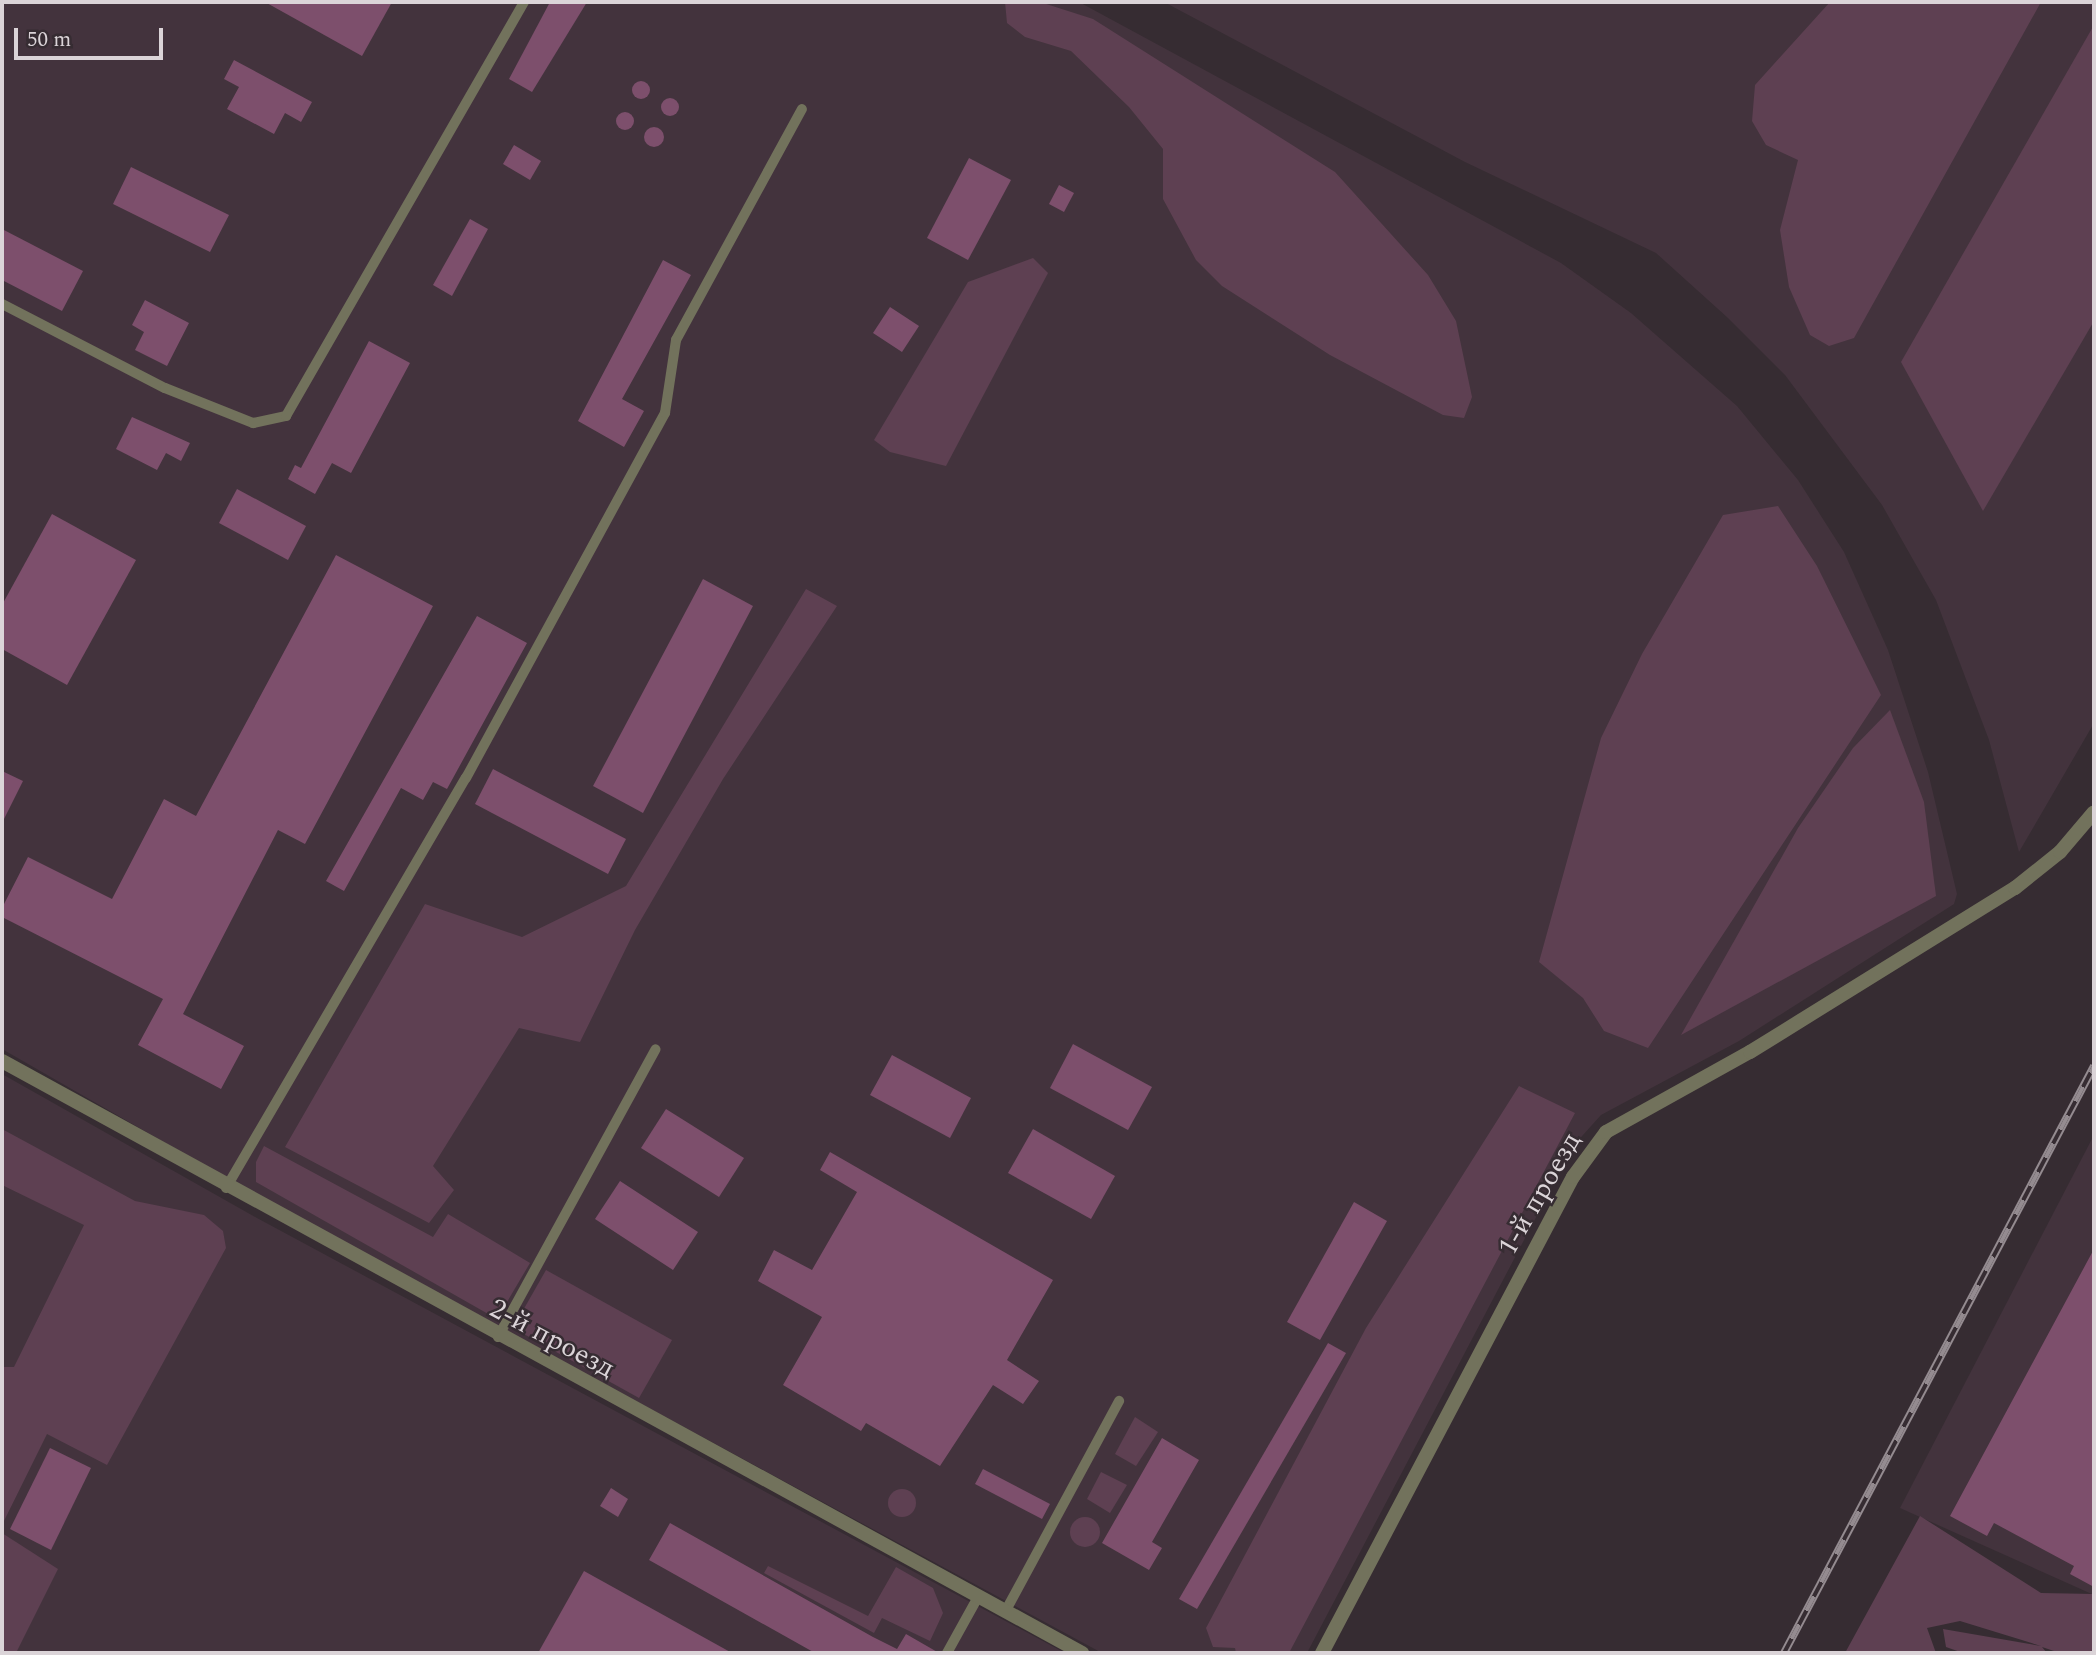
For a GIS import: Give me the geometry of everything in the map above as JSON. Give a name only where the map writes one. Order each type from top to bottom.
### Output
[{"type":"street","name":"1-й проезд","points":[[1322,1653],[1573,1177],[1606,1132],[1750,1052],[2015,888],[2060,852],[2094,812]]},
{"type":"street","name":"2-й проезд","points":[[2,1061],[226,1188],[1082,1653]]},
{"type":"lane","points":[[2,304],[135,375],[253,423],[286,416],[524,2]]},
{"type":"lane","points":[[226,1188],[459,790],[658,425],[676,340],[802,108]]},
{"type":"lane","points":[[498,1337],[656,1049]]},
{"type":"lane","points":[[1005,1612],[1118,1401]]},
{"type":"lane","points":[[947,1653],[978,1597]]},
{"type":"shaded area","points":[[2,2],[1079,2],[1561,263],[1631,313],[1737,406],[1798,480],[1844,552],[1888,650],[1928,772],[1957,894],[1954,904],[1739,1041],[1601,1115],[1574,1145],[1307,1653],[1102,1653],[268,1202],[2,1049]]},
{"type":"shaded area","points":[[1005,2],[1040,2],[1093,19],[1335,172],[1428,275],[1456,321],[1472,397],[1464,418],[1443,415],[1330,355],[1222,286],[1196,260],[1163,199],[1163,149],[1129,107],[1071,51],[1025,37],[1007,23]]},
{"type":"shaded area","points":[[1164,2],[2094,2],[2094,723],[2019,852],[1989,740],[1936,600],[1882,505],[1785,375],[1728,318],[1656,253],[1465,162]]},
{"type":"shaded area","points":[[1830,2],[2041,2],[1854,338],[1829,346],[1810,335],[1789,287],[1780,230],[1798,160],[1766,145],[1752,121],[1755,85]]},
{"type":"shaded area","points":[[2094,25],[2094,321],[1983,511],[1901,362]]},
{"type":"shaded area","points":[[1033,258],[1048,273],[946,466],[890,452],[874,440],[968,282]]},
{"type":"shaded area","points":[[1778,506],[1817,566],[1881,695],[1648,1048],[1604,1031],[1583,998],[1539,962],[1601,738],[1642,654],[1723,515]]},
{"type":"shaded area","points":[[806,589],[837,606],[723,779],[635,930],[580,1042],[519,1028],[433,1166],[454,1190],[429,1223],[285,1147],[425,904],[522,937],[626,886]]},
{"type":"shaded area","points":[[1890,710],[1924,802],[1936,896],[1681,1035],[1798,828],[1853,748]]},
{"type":"shaded area","points":[[2,1074],[257,1218],[1065,1653],[2,1653]]},
{"type":"shaded area","points":[[1519,1086],[1575,1113],[1289,1653],[1236,1653],[1235,1648],[1213,1647],[1206,1628],[1366,1328]]},
{"type":"shaded area","points":[[2,1129],[135,1201],[204,1215],[223,1231],[226,1248],[107,1465],[47,1434],[2,1525],[2,1367],[14,1367],[84,1225],[2,1185]]},
{"type":"shaded area","points":[[2094,1135],[2094,1595],[1900,1508]]},
{"type":"shaded area","points":[[264,1146],[433,1237],[448,1214],[530,1263],[497,1319],[256,1182],[256,1162]]},
{"type":"shaded area","points":[[546,1270],[672,1340],[639,1398],[513,1328]]},
{"type":"shaded area","points":[[1135,1417],[1158,1432],[1136,1466],[1115,1454]]},
{"type":"shaded area","points":[[1101,1472],[1127,1485],[1110,1513],[1087,1499]]},
{"type":"shaded area","points":[[902,1489],[912,1493],[916,1503],[912,1513],[902,1517],[892,1513],[888,1503],[892,1493]]},
{"type":"shaded area","points":[[1920,1516],[2041,1593],[2094,1594],[2094,1653],[2060,1653],[2042,1647],[2047,1653],[1963,1653],[1946,1647],[1943,1629],[2041,1646],[1960,1621],[1927,1628],[1936,1653],[1845,1653]]},
{"type":"shaded area","points":[[1085,1517],[1096,1521],[1100,1532],[1096,1543],[1085,1547],[1074,1543],[1070,1532],[1074,1521]]},
{"type":"shaded area","points":[[2,1533],[58,1569],[16,1653],[2,1653]]},
{"type":"shaded area","points":[[768,1566],[868,1616],[896,1567],[933,1588],[943,1613],[930,1641],[882,1618],[874,1633],[764,1573]]},
{"type":"building","points":[[265,2],[392,2],[362,56]]},
{"type":"building","points":[[550,2],[587,2],[532,92],[509,79]]},
{"type":"building","points":[[234,60],[312,102],[301,122],[285,113],[274,134],[227,109],[239,87],[224,79]]},
{"type":"building","points":[[641,81],[647,84],[650,90],[647,96],[641,99],[635,96],[632,90],[635,84]]},
{"type":"building","points":[[666,98],[674,98],[679,107],[677,114],[666,116],[661,111],[661,103]]},
{"type":"building","points":[[625,112],[633,117],[634,121],[629,129],[625,130],[617,125],[616,121],[621,113]]},
{"type":"building","points":[[654,127],[661,130],[664,137],[661,144],[654,147],[647,144],[644,137],[647,130]]},
{"type":"building","points":[[514,145],[541,161],[530,180],[503,164]]},
{"type":"building","points":[[969,158],[1011,180],[968,260],[927,238]]},
{"type":"building","points":[[131,167],[229,215],[210,252],[113,204]]},
{"type":"building","points":[[1059,185],[1074,193],[1064,212],[1049,204]]},
{"type":"building","points":[[470,219],[488,229],[452,296],[433,285]]},
{"type":"building","points":[[2,229],[83,271],[62,311],[2,280]]},
{"type":"building","points":[[663,260],[691,275],[622,399],[644,411],[624,447],[578,421]]},
{"type":"building","points":[[145,300],[189,323],[167,366],[135,350],[144,332],[132,325]]},
{"type":"building","points":[[890,307],[919,326],[902,352],[873,333]]},
{"type":"building","points":[[369,341],[410,363],[351,473],[332,463],[315,494],[288,479],[295,465],[301,468]]},
{"type":"building","points":[[132,417],[190,443],[181,461],[166,453],[157,470],[116,449]]},
{"type":"building","points":[[237,489],[306,526],[288,560],[219,523]]},
{"type":"building","points":[[52,514],[136,560],[67,685],[2,649],[2,605]]},
{"type":"building","points":[[336,555],[433,606],[305,844],[278,830],[183,1014],[244,1046],[221,1089],[138,1045],[163,999],[2,917],[2,908],[28,857],[112,899],[164,799],[196,816]]},
{"type":"building","points":[[703,579],[753,606],[643,813],[593,786]]},
{"type":"building","points":[[477,616],[527,643],[447,789],[433,782],[423,800],[401,788],[344,891],[326,881]]},
{"type":"building","points":[[493,769],[626,839],[608,874],[475,804]]},
{"type":"building","points":[[2,771],[23,781],[2,823]]},
{"type":"building","points":[[1073,1044],[1152,1087],[1128,1130],[1050,1088]]},
{"type":"building","points":[[892,1055],[971,1098],[950,1138],[870,1095]]},
{"type":"building","points":[[666,1109],[744,1158],[719,1197],[641,1148]]},
{"type":"building","points":[[1033,1129],[1115,1176],[1091,1219],[1008,1173]]},
{"type":"building","points":[[830,1152],[1053,1280],[1007,1360],[1039,1381],[1023,1404],[993,1385],[940,1466],[866,1423],[861,1431],[783,1385],[822,1317],[758,1281],[774,1250],[812,1270],[857,1192],[820,1170]]},
{"type":"building","points":[[620,1181],[698,1232],[673,1270],[595,1219]]},
{"type":"building","points":[[1354,1202],[1387,1221],[1320,1340],[1287,1322]]},
{"type":"building","points":[[2094,1249],[2094,1587],[2070,1574],[2074,1566],[1994,1523],[1987,1536],[1950,1516]]},
{"type":"building","points":[[1328,1343],[1346,1353],[1197,1609],[1179,1599]]},
{"type":"building","points":[[1162,1438],[1199,1460],[1152,1542],[1162,1548],[1149,1570],[1102,1543]]},
{"type":"building","points":[[50,1448],[91,1468],[51,1550],[10,1529]]},
{"type":"building","points":[[983,1469],[1050,1504],[1042,1519],[975,1484]]},
{"type":"building","points":[[611,1488],[628,1499],[618,1517],[600,1506]]},
{"type":"building","points":[[670,1523],[897,1649],[906,1634],[939,1653],[815,1653],[649,1560]]},
{"type":"building","points":[[584,1571],[732,1653],[538,1653]]},
{"type":"railway","points":[[1784,1653],[2094,1066]]}]
